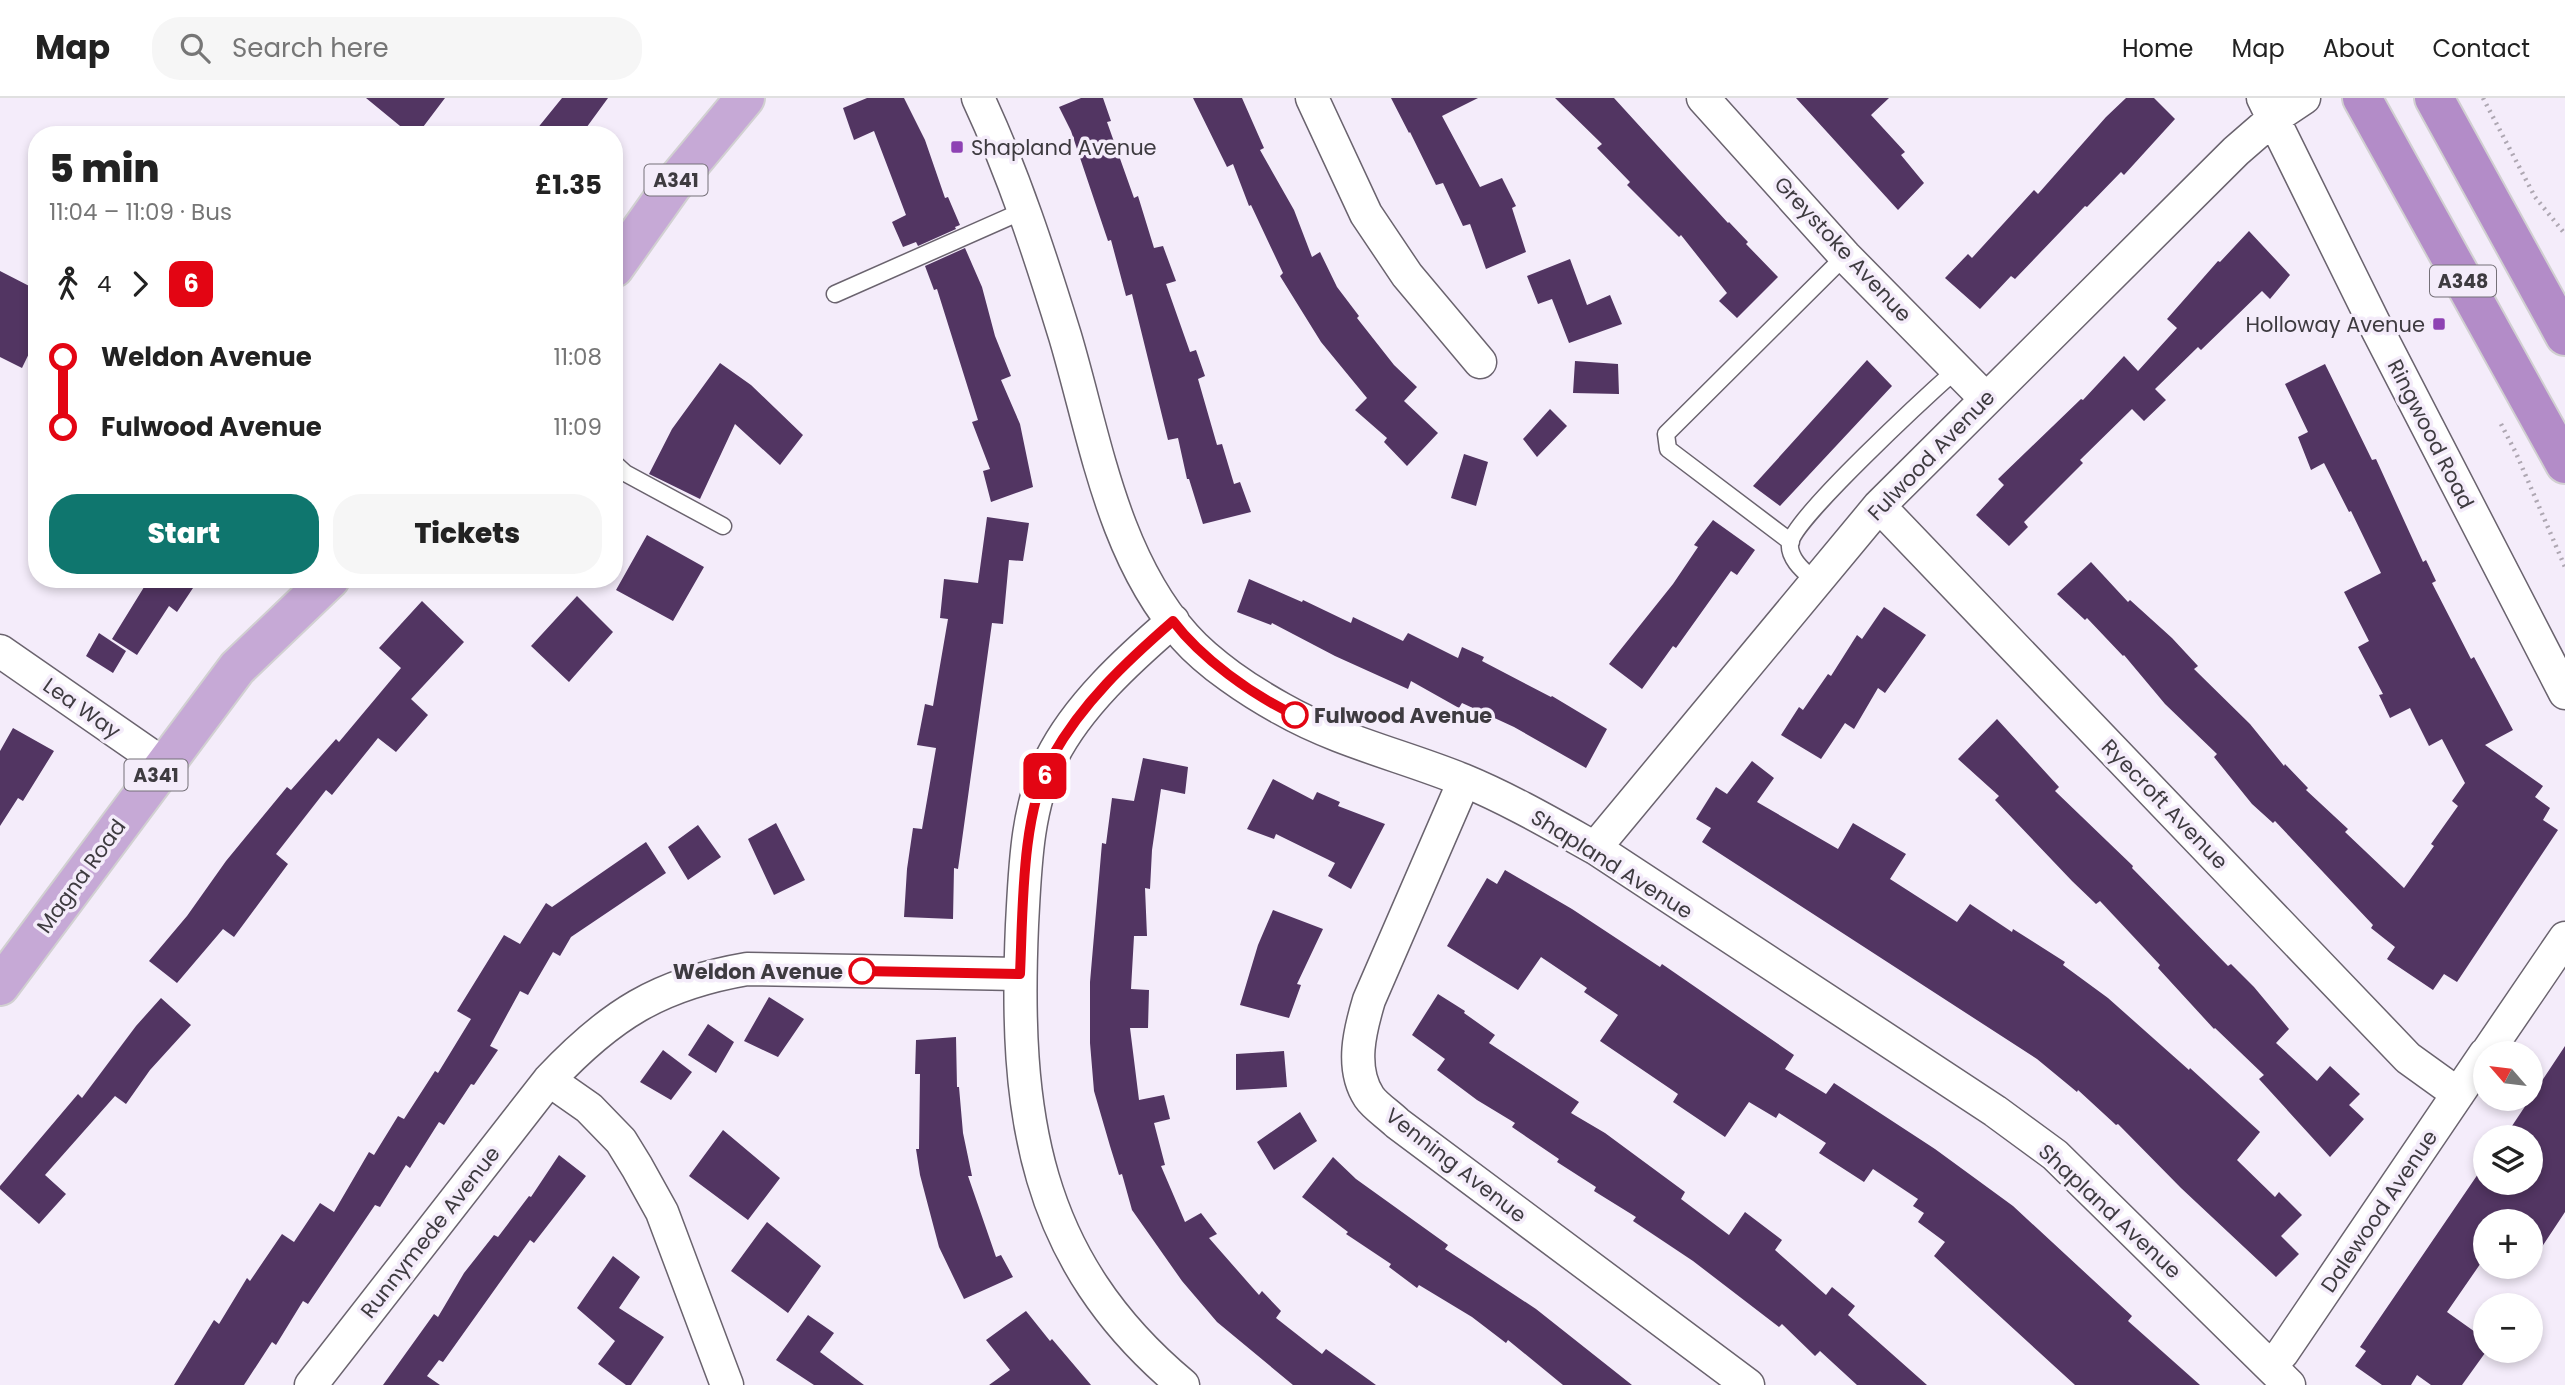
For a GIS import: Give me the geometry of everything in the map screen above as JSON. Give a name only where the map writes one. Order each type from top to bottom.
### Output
[{"type":"highway","name":"A348","points":[[2434,98],[2565,336]]},
{"type":"highway","name":"A348","points":[[2361,103],[2565,464]]},
{"type":"main road","name":"A341","points":[[623,255],[672,186],[745,98]]},
{"type":"main road","name":"Magna Road","points":[[0,986],[237,668],[321,588]]},
{"type":"street","name":"Shapland Avenue","points":[[978,98],[1025,210],[1119,523],[1135,562],[1153,593],[1197,649],[1225,672],[1282,709],[1331,732],[1464,781],[1526,810],[1595,848],[1995,1111],[2055,1155],[2280,1375]]},
{"type":"street","points":[[1312,98],[1366,214],[1407,275],[1480,362]]},
{"type":"street","name":"Greystoke Avenue","points":[[1703,98],[1845,256],[1985,398]]},
{"type":"street","name":"Fulwood Avenue","points":[[1595,848],[1879,506],[2236,150],[2268,108],[2304,98]]},
{"type":"street","name":"Ringwood Road","points":[[2268,108],[2377,329],[2565,693]]},
{"type":"street","name":"Ryecroft Avenue","points":[[1879,506],[2408,1058],[2458,1094]]},
{"type":"street","points":[[1173,621],[1131,657],[1102,687],[1051,759],[1037,797],[1030,834],[1024,884],[1020,974],[1022,1057],[1031,1134],[1045,1188],[1069,1245],[1091,1285],[1125,1329],[1184,1385]]},
{"type":"street","name":"Lea Way","points":[[0,651],[163,764]]},
{"type":"street","name":"Venning Avenue","points":[[1464,781],[1369,1000],[1360,1032],[1359,1066],[1369,1097],[1397,1123],[1748,1385]]},
{"type":"street","name":"Dalewood Avenue","points":[[2494,1041],[2565,938]]},
{"type":"street","name":"Runnymede Avenue","points":[[311,1385],[549,1080],[580,1047],[643,1001],[714,975],[747,969],[1020,974]]},
{"type":"street","name":"Dalewood Avenue","points":[[2280,1375],[2283,1352],[2473,1072]]},
{"type":"street","points":[[549,1080],[589,1108],[621,1141],[643,1178],[662,1212],[727,1385]]},
{"type":"lane","points":[[835,294],[1025,210]]},
{"type":"lane","points":[[1816,582],[1793,556],[1791,542],[1668,449],[1666,434],[1845,256]]},
{"type":"lane","points":[[1791,542],[1823,500],[1908,412],[1957,369]]},
{"type":"lane","points":[[623,471],[723,526]]},
{"type":"path","points":[[2483,98],[2535,197],[2565,234]]},
{"type":"path","points":[[2377,329],[2448,321],[2454,333]]},
{"type":"path","points":[[2497,417],[2516,453],[2565,567]]},
{"type":"building","points":[[366,98],[445,98],[424,126],[400,126]]},
{"type":"building","points":[[562,98],[608,98],[588,126],[539,126]]},
{"type":"building","points":[[867,98],[904,98],[925,140],[945,198],[948,197],[960,225],[955,227],[956,229],[918,246],[916,242],[903,247],[892,222],[906,215],[874,131],[854,140],[843,108]]},
{"type":"building","points":[[1081,98],[1103,98],[1111,121],[1107,122],[1134,198],[1138,196],[1154,248],[1163,246],[1176,281],[1166,284],[1190,352],[1196,350],[1205,376],[1198,379],[1217,445],[1222,444],[1234,484],[1240,482],[1251,512],[1203,524],[1187,479],[1178,438],[1168,440],[1132,294],[1126,296],[1111,240],[1108,241],[1071,131],[1059,107]]},
{"type":"building","points":[[1193,98],[1242,98],[1264,148],[1260,150],[1294,210],[1312,257],[1320,252],[1337,287],[1359,316],[1357,318],[1394,365],[1417,387],[1404,401],[1438,433],[1407,466],[1384,442],[1387,438],[1355,410],[1367,398],[1321,342],[1280,276],[1283,273],[1251,205],[1249,206],[1233,164],[1227,167]]},
{"type":"building","points":[[1391,98],[1478,98],[1442,116],[1480,187],[1502,178],[1516,206],[1512,208],[1526,252],[1486,269],[1470,224],[1463,226],[1443,183],[1436,185]]},
{"type":"building","points":[[1555,98],[1614,98],[1778,277],[1737,318],[1719,301],[1727,293],[1681,235],[1679,237],[1627,185],[1630,182],[1597,148],[1602,144]]},
{"type":"building","points":[[1796,98],[1889,98],[1871,115],[1905,152],[1901,155],[1924,183],[1898,210]]},
{"type":"building","points":[[2126,98],[2154,98],[2175,119],[2124,175],[2121,172],[2015,279],[2011,276],[1980,309],[1945,278],[1968,254],[1972,258],[2034,190],[2038,194]]},
{"type":"building","points":[[2249,231],[2290,275],[2270,299],[2262,291],[2201,350],[2198,347],[2155,389],[2166,400],[2144,421],[2132,409],[2080,460],[2083,463],[2024,522],[2028,527],[2009,546],[1976,515],[2004,485],[1998,479],[2083,400],[2124,356],[2138,371],[2177,328],[2167,319],[2218,261],[2220,262]]},
{"type":"building","points":[[965,248],[982,287],[995,336],[1011,376],[1001,380],[1020,424],[1033,487],[991,502],[983,471],[990,469],[972,422],[978,420],[937,289],[934,290],[925,266]]},
{"type":"building","points":[[1570,259],[1587,305],[1610,295],[1622,324],[1569,343],[1552,299],[1538,304],[1527,276]]},
{"type":"building","points":[[0,271],[28,285],[28,356],[22,368],[0,357]]},
{"type":"building","points":[[1867,360],[1892,386],[1780,506],[1753,486]]},
{"type":"building","points":[[1575,361],[1618,364],[1619,394],[1573,393]]},
{"type":"building","points":[[720,363],[751,385],[803,435],[780,465],[735,424],[700,499],[649,474],[672,429]]},
{"type":"building","points":[[2325,364],[2372,460],[2376,459],[2423,562],[2426,560],[2436,581],[2432,583],[2471,659],[2474,657],[2513,730],[2485,745],[2543,786],[2535,797],[2550,808],[2543,820],[2558,830],[2457,982],[2444,974],[2433,990],[2387,959],[2395,947],[2371,928],[2373,925],[2275,821],[2273,823],[2252,804],[2214,757],[2217,754],[2165,704],[2124,655],[2087,618],[2085,620],[2057,594],[2091,562],[2128,602],[2130,600],[2172,638],[2198,666],[2194,669],[2250,724],[2284,766],[2285,764],[2308,788],[2306,790],[2348,829],[2345,832],[2404,888],[2458,806],[2452,801],[2465,783],[2442,739],[2429,746],[2410,708],[2390,718],[2379,695],[2383,694],[2358,647],[2369,641],[2344,592],[2381,573],[2324,463],[2311,470],[2298,437],[2308,432],[2285,384]]},
{"type":"building","points":[[1550,409],[1567,426],[1537,457],[1523,439]]},
{"type":"building","points":[[1464,454],[1488,462],[1476,506],[1451,498]]},
{"type":"building","points":[[987,517],[1029,523],[1023,561],[1009,560],[1003,624],[992,623],[958,869],[954,868],[953,919],[904,917],[913,828],[922,829],[936,748],[917,745],[925,704],[933,706],[948,619],[940,618],[944,579],[978,583]]},
{"type":"building","points":[[1713,520],[1755,550],[1737,575],[1731,571],[1676,648],[1673,646],[1642,689],[1609,664],[1673,584],[1698,547],[1694,545]]},
{"type":"building","points":[[647,535],[704,567],[673,621],[616,590],[623,588],[623,578]]},
{"type":"building","points":[[1249,579],[1302,602],[1303,600],[1351,623],[1353,617],[1403,641],[1408,633],[1458,658],[1462,647],[1484,657],[1482,661],[1552,696],[1607,729],[1586,768],[1514,727],[1462,703],[1459,708],[1411,681],[1408,689],[1335,656],[1272,623],[1271,625],[1237,612]]},
{"type":"building","points":[[143,588],[193,588],[177,612],[169,606],[137,655],[112,639]]},
{"type":"building","points":[[577,596],[613,632],[569,682],[531,646]]},
{"type":"building","points":[[422,601],[464,642],[411,699],[428,715],[396,752],[378,738],[332,795],[326,790],[276,854],[288,864],[234,937],[223,929],[177,983],[149,961],[287,787],[291,790],[336,739],[339,742],[401,668],[379,648]]},
{"type":"building","points":[[1884,607],[1926,635],[1885,693],[1878,688],[1854,729],[1845,723],[1821,759],[1781,735],[1799,707],[1803,710],[1828,674],[1831,676],[1857,635],[1862,639]]},
{"type":"building","points":[[99,633],[126,651],[113,673],[86,656]]},
{"type":"building","points":[[1997,719],[2059,787],[2055,791],[2133,866],[2132,868],[2228,966],[2231,964],[2254,987],[2289,1029],[2276,1043],[2317,1081],[2330,1066],[2360,1094],[2349,1105],[2364,1119],[2330,1157],[2259,1079],[2264,1075],[2214,1029],[2158,968],[2160,965],[2100,901],[2096,904],[2072,881],[1995,800],[1999,796],[1958,759]]},
{"type":"building","points":[[13,728],[54,751],[23,801],[18,798],[0,826],[0,751]]},
{"type":"building","points":[[1143,758],[1188,767],[1185,794],[1161,789],[1152,850],[1150,889],[1145,888],[1147,936],[1134,936],[1131,989],[1149,990],[1148,1028],[1130,1028],[1139,1100],[1164,1095],[1170,1119],[1154,1123],[1165,1165],[1161,1166],[1185,1222],[1201,1213],[1217,1234],[1209,1238],[1259,1295],[1262,1291],[1281,1311],[1276,1318],[1322,1354],[1326,1349],[1376,1385],[1293,1385],[1217,1322],[1182,1281],[1132,1210],[1094,1091],[1090,1043],[1090,982],[1102,843],[1106,844],[1112,798],[1134,801]]},
{"type":"building","points":[[1752,761],[1774,778],[1757,802],[1838,849],[1853,823],[1906,854],[1890,879],[1957,922],[1970,904],[2012,932],[2013,929],[2065,962],[2063,965],[2108,998],[2189,1070],[2190,1068],[2260,1132],[2237,1160],[2275,1197],[2279,1192],[2302,1215],[2281,1236],[2299,1254],[2276,1277],[2181,1188],[2118,1124],[2078,1090],[2077,1092],[2037,1059],[1702,842],[1711,828],[1696,819],[1716,787],[1727,794]]},
{"type":"building","points":[[1273,779],[1313,800],[1317,792],[1340,802],[1338,806],[1385,824],[1351,889],[1328,876],[1335,863],[1276,834],[1274,839],[1247,829]]},
{"type":"building","points":[[776,823],[805,880],[774,895],[748,839]]},
{"type":"building","points":[[698,825],[721,857],[688,880],[668,847]]},
{"type":"building","points":[[646,842],[666,873],[571,937],[560,956],[553,952],[528,995],[520,991],[490,1046],[498,1050],[474,1085],[471,1084],[444,1125],[439,1122],[410,1168],[406,1165],[380,1207],[375,1205],[308,1304],[303,1301],[276,1345],[272,1342],[244,1385],[174,1385],[214,1320],[219,1324],[247,1278],[250,1281],[282,1234],[294,1242],[320,1203],[334,1212],[369,1152],[374,1155],[398,1116],[404,1119],[435,1071],[438,1073],[471,1019],[457,1011],[504,935],[520,944],[546,903],[552,907]]},
{"type":"building","points":[[1505,870],[1572,909],[1660,967],[1662,964],[1794,1055],[1785,1069],[1826,1094],[1834,1083],[1935,1149],[2013,1206],[2132,1316],[2128,1321],[2200,1385],[2075,1385],[1934,1256],[1945,1242],[1918,1222],[1924,1213],[1913,1206],[1918,1199],[1873,1169],[1864,1182],[1819,1153],[1826,1143],[1779,1113],[1776,1118],[1749,1102],[1725,1137],[1673,1102],[1678,1094],[1600,1041],[1618,1015],[1584,992],[1587,988],[1541,957],[1518,990],[1447,946],[1487,878],[1497,884]]},
{"type":"building","points":[[1273,910],[1323,929],[1297,984],[1301,985],[1289,1018],[1240,1005],[1258,945]]},
{"type":"building","points":[[1438,994],[1495,1035],[1489,1043],[1579,1102],[1571,1113],[1605,1133],[1685,1192],[1681,1199],[1729,1235],[1745,1212],[1782,1240],[1775,1250],[1826,1295],[1832,1287],[1855,1306],[1848,1315],[1927,1385],[1857,1385],[1820,1351],[1815,1356],[1782,1324],[1779,1327],[1693,1261],[1633,1221],[1636,1217],[1594,1191],[1596,1187],[1557,1162],[1559,1159],[1512,1127],[1515,1123],[1477,1100],[1437,1070],[1445,1059],[1412,1035]]},
{"type":"building","points":[[769,997],[804,1019],[778,1057],[744,1041]]},
{"type":"building","points":[[161,998],[191,1025],[150,1070],[126,1104],[115,1096],[45,1175],[66,1194],[39,1224],[0,1189],[0,1186],[78,1094],[82,1098],[136,1026]]},
{"type":"building","points":[[708,1024],[734,1042],[716,1073],[688,1055]]},
{"type":"building","points":[[956,1037],[957,1087],[972,1176],[968,1176],[996,1257],[1001,1255],[1013,1277],[964,1299],[939,1247],[916,1149],[919,1149],[920,1074],[915,1074],[916,1040]]},
{"type":"building","points":[[2565,1046],[2565,1212],[2543,1245],[2543,1209],[2473,1209],[2473,1274],[2447,1312],[2473,1330],[2473,1363],[2478,1363],[2462,1385],[2431,1385],[2417,1375],[2411,1385],[2382,1385],[2355,1366],[2366,1351],[2360,1347],[2473,1181],[2473,1195],[2543,1195],[2543,1125],[2513,1125],[2522,1111],[2543,1111],[2543,1079]]},
{"type":"building","points":[[663,1050],[692,1072],[671,1100],[640,1082]]},
{"type":"building","points":[[1284,1051],[1287,1087],[1236,1090],[1236,1054]]},
{"type":"building","points":[[1300,1112],[1317,1141],[1274,1170],[1257,1142]]},
{"type":"building","points":[[723,1130],[780,1178],[748,1220],[689,1176]]},
{"type":"building","points":[[559,1155],[586,1176],[534,1243],[530,1240],[443,1362],[439,1360],[427,1376],[440,1385],[383,1385],[434,1314],[438,1317],[464,1273],[494,1235],[498,1237],[529,1196],[531,1197]]},
{"type":"building","points":[[1333,1157],[1356,1179],[1448,1245],[1445,1249],[1536,1309],[1632,1385],[1563,1385],[1508,1340],[1506,1343],[1472,1317],[1419,1285],[1417,1288],[1389,1267],[1391,1264],[1346,1234],[1348,1232],[1302,1197]]},
{"type":"building","points":[[767,1222],[821,1266],[788,1313],[731,1271]]},
{"type":"building","points":[[613,1256],[640,1277],[619,1308],[664,1337],[631,1385],[626,1385],[598,1364],[615,1341],[577,1308]]},
{"type":"building","points":[[1026,1311],[1091,1385],[989,1385],[1010,1370],[986,1340]]},
{"type":"building","points":[[808,1315],[834,1333],[820,1352],[864,1385],[814,1385],[776,1360]]},
{"type":"bus line","name":"6","points":[[862,971],[1020,974],[1024,884],[1030,834],[1037,797],[1051,759],[1102,687],[1131,657],[1173,621],[1197,649],[1225,672],[1295,715]]},
{"type":"place","name":"Shapland Avenue","points":[[957,147]]},
{"type":"place","name":"Holloway Avenue","points":[[2439,324]]},
{"type":"place","name":"Fulwood Avenue","points":[[1295,715]]},
{"type":"place","name":"Weldon Avenue","points":[[862,971]]}]
